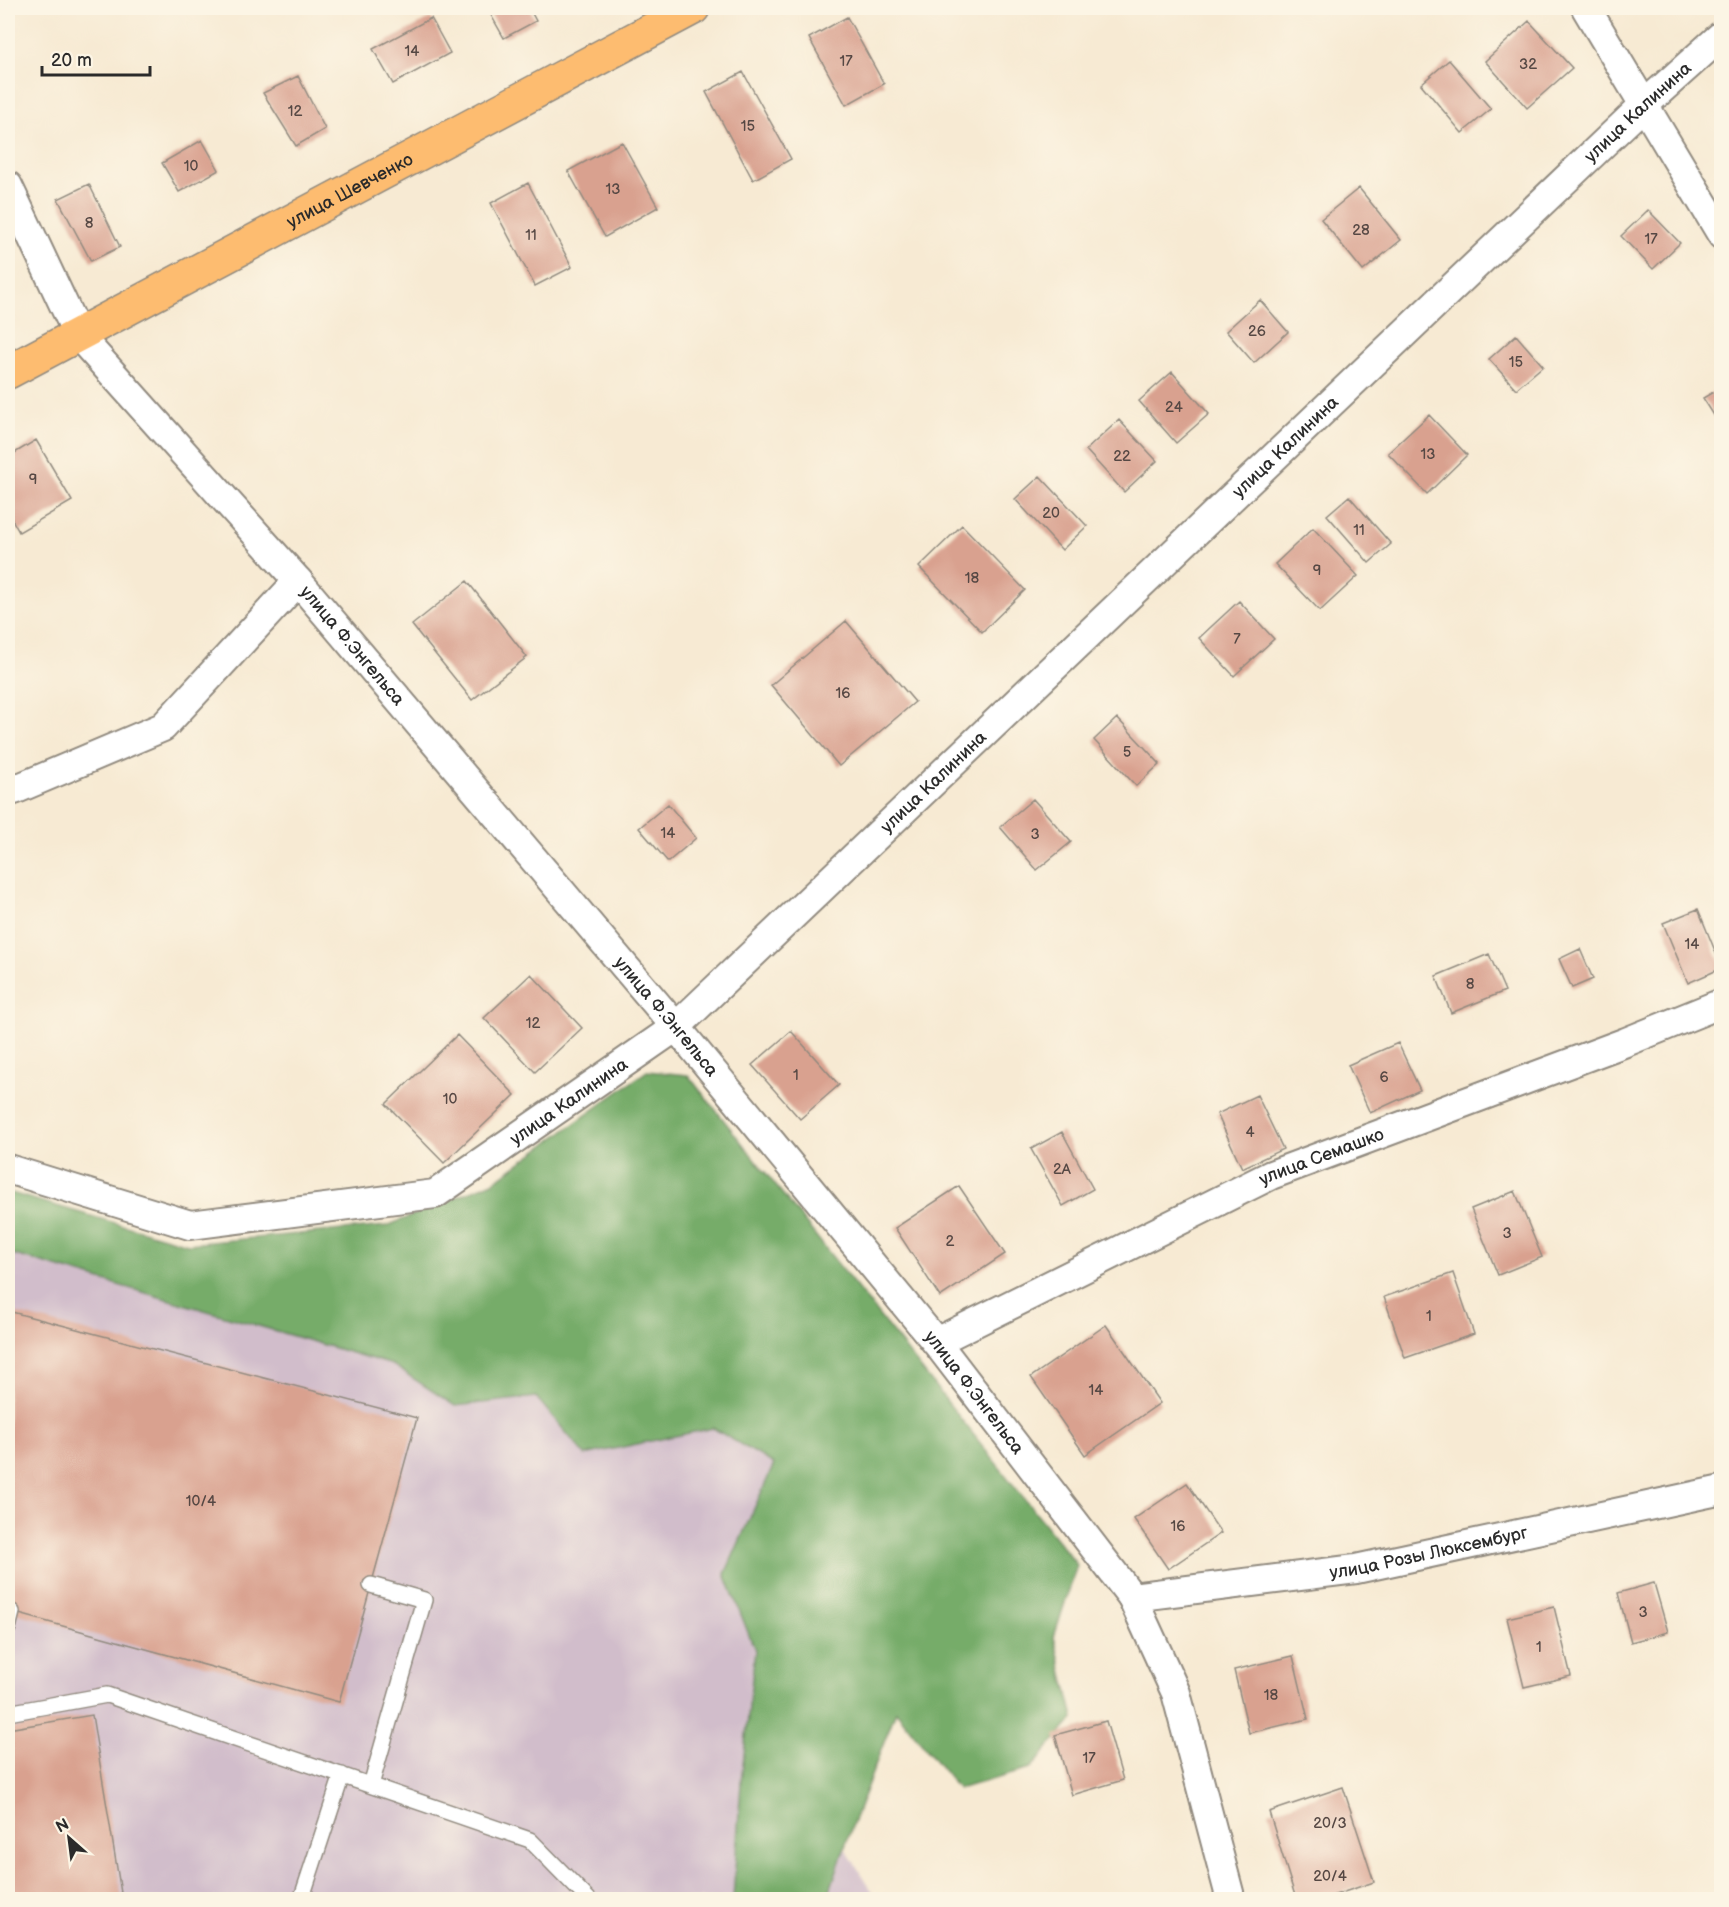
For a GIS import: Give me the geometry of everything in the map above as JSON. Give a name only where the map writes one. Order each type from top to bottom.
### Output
[{"type":"main road","name":"улица Шевченко","points":[[8,372],[693,8]]},
{"type":"street","points":[[1586,8],[1722,235]]},
{"type":"street","name":"улица Калинина","points":[[8,1169],[190,1225],[435,1194],[676,1027],[1644,105],[1722,35]]},
{"type":"street","name":"улица Ф.Энгельса","points":[[8,186],[78,335],[298,581],[676,1027],[936,1342],[1132,1597],[1176,1693],[1231,1899]]},
{"type":"street","points":[[8,788],[14,790],[163,727],[298,581]]},
{"type":"street","name":"улица Семашко","points":[[936,1342],[1270,1175],[1626,1042],[1722,1003]]},
{"type":"street","name":"улица Розы Люксембург","points":[[1132,1597],[1356,1569],[1722,1490]]},
{"type":"lane","points":[[371,1585],[424,1600],[371,1785]]},
{"type":"lane","points":[[8,1628],[12,1612]]},
{"type":"lane","points":[[8,1713],[107,1695],[530,1840],[589,1899]]},
{"type":"lane","points":[[301,1899],[342,1775]]},
{"type":"shaded area","points":[[716,1134],[1071,1589],[891,1701],[838,1837],[877,1899],[8,1899],[8,1222],[407,1337]]},
{"type":"green space","points":[[647,1071],[688,1075],[1077,1565],[1054,1637],[1074,1718],[1030,1769],[958,1789],[896,1711],[827,1899],[733,1899],[741,1783],[755,1650],[725,1574],[774,1464],[713,1428],[585,1455],[536,1397],[455,1406],[393,1365],[8,1253],[8,1192],[188,1244],[387,1226],[493,1182]]},
{"type":"building","points":[[487,8],[529,8],[536,21],[504,38]]},
{"type":"building","points":[[847,17],[884,84],[846,105],[809,38]]},
{"type":"building","points":[[431,18],[450,53],[393,84],[373,49]]},
{"type":"building","points":[[1529,21],[1572,68],[1527,108],[1485,61]]},
{"type":"building","points":[[1449,60],[1491,109],[1462,133],[1421,84]]},
{"type":"building","points":[[743,72],[791,159],[753,180],[706,92]]},
{"type":"building","points":[[298,76],[325,129],[296,146],[263,93]]},
{"type":"building","points":[[202,140],[219,170],[179,192],[162,163]]},
{"type":"building","points":[[622,142],[658,207],[605,237],[568,171]]},
{"type":"building","points":[[528,183],[572,267],[535,286],[491,203]]},
{"type":"building","points":[[89,184],[120,247],[91,261],[58,199]]},
{"type":"building","points":[[1359,188],[1401,240],[1363,271],[1321,219]]},
{"type":"building","points":[[1648,210],[1680,243],[1653,269],[1621,236]]},
{"type":"building","points":[[1260,300],[1288,332],[1254,363],[1226,331]]},
{"type":"building","points":[[1516,335],[1543,366],[1516,389],[1489,359]]},
{"type":"building","points":[[1172,372],[1209,414],[1176,443],[1139,401]]},
{"type":"building","points":[[1722,387],[1722,428],[1703,398]]},
{"type":"building","points":[[1429,415],[1467,455],[1427,494],[1388,453]]},
{"type":"building","points":[[1119,420],[1157,461],[1124,492],[1086,450]]},
{"type":"building","points":[[36,440],[72,501],[19,532],[8,512],[8,457]]},
{"type":"building","points":[[1040,476],[1087,526],[1062,550],[1015,499]]},
{"type":"building","points":[[1349,496],[1391,544],[1369,563],[1327,515]]},
{"type":"building","points":[[962,525],[1025,590],[982,632],[919,567]]},
{"type":"building","points":[[1313,528],[1358,576],[1320,611],[1275,564]]},
{"type":"building","points":[[467,581],[527,657],[472,700],[412,625]]},
{"type":"building","points":[[1239,601],[1274,639],[1234,676],[1199,638]]},
{"type":"building","points":[[846,621],[915,702],[839,766],[771,685]]},
{"type":"building","points":[[1117,718],[1160,764],[1136,786],[1094,740]]},
{"type":"building","points":[[1033,799],[1071,842],[1037,870],[1000,827]]},
{"type":"building","points":[[668,804],[696,838],[668,862],[639,828]]},
{"type":"building","points":[[1698,909],[1722,968],[1688,983],[1663,923]]},
{"type":"building","points":[[1580,949],[1593,979],[1572,988],[1559,959]]},
{"type":"building","points":[[1489,954],[1505,991],[1451,1013],[1436,976]]},
{"type":"building","points":[[531,974],[582,1028],[535,1072],[484,1018]]},
{"type":"building","points":[[791,1031],[839,1085],[800,1119],[752,1065]]},
{"type":"building","points":[[457,1035],[515,1095],[444,1163],[386,1104]]},
{"type":"building","points":[[1398,1043],[1420,1090],[1370,1113],[1348,1065]]},
{"type":"building","points":[[1257,1095],[1283,1149],[1242,1168],[1217,1114]]},
{"type":"building","points":[[1062,1132],[1093,1189],[1063,1206],[1031,1149]]},
{"type":"building","points":[[959,1186],[1005,1254],[940,1297],[895,1228]]},
{"type":"building","points":[[1515,1191],[1542,1257],[1498,1275],[1471,1209]]},
{"type":"building","points":[[1453,1273],[1474,1334],[1405,1358],[1384,1297]]},
{"type":"building","points":[[8,1311],[417,1418],[339,1702],[8,1611]]},
{"type":"building","points":[[1106,1325],[1160,1403],[1085,1455],[1031,1377]]},
{"type":"building","points":[[1187,1483],[1221,1533],[1168,1569],[1134,1519]]},
{"type":"building","points":[[1654,1583],[1668,1632],[1631,1642],[1618,1593]]},
{"type":"building","points":[[1554,1607],[1571,1676],[1524,1687],[1507,1618]]},
{"type":"building","points":[[1293,1656],[1308,1719],[1249,1733],[1234,1670]]},
{"type":"building","points":[[92,1715],[122,1899],[8,1899],[8,1729]]},
{"type":"building","points":[[1106,1721],[1123,1780],[1072,1795],[1055,1735]]},
{"type":"building","points":[[1343,1787],[1374,1882],[1323,1899],[1296,1899],[1269,1812]]}]
